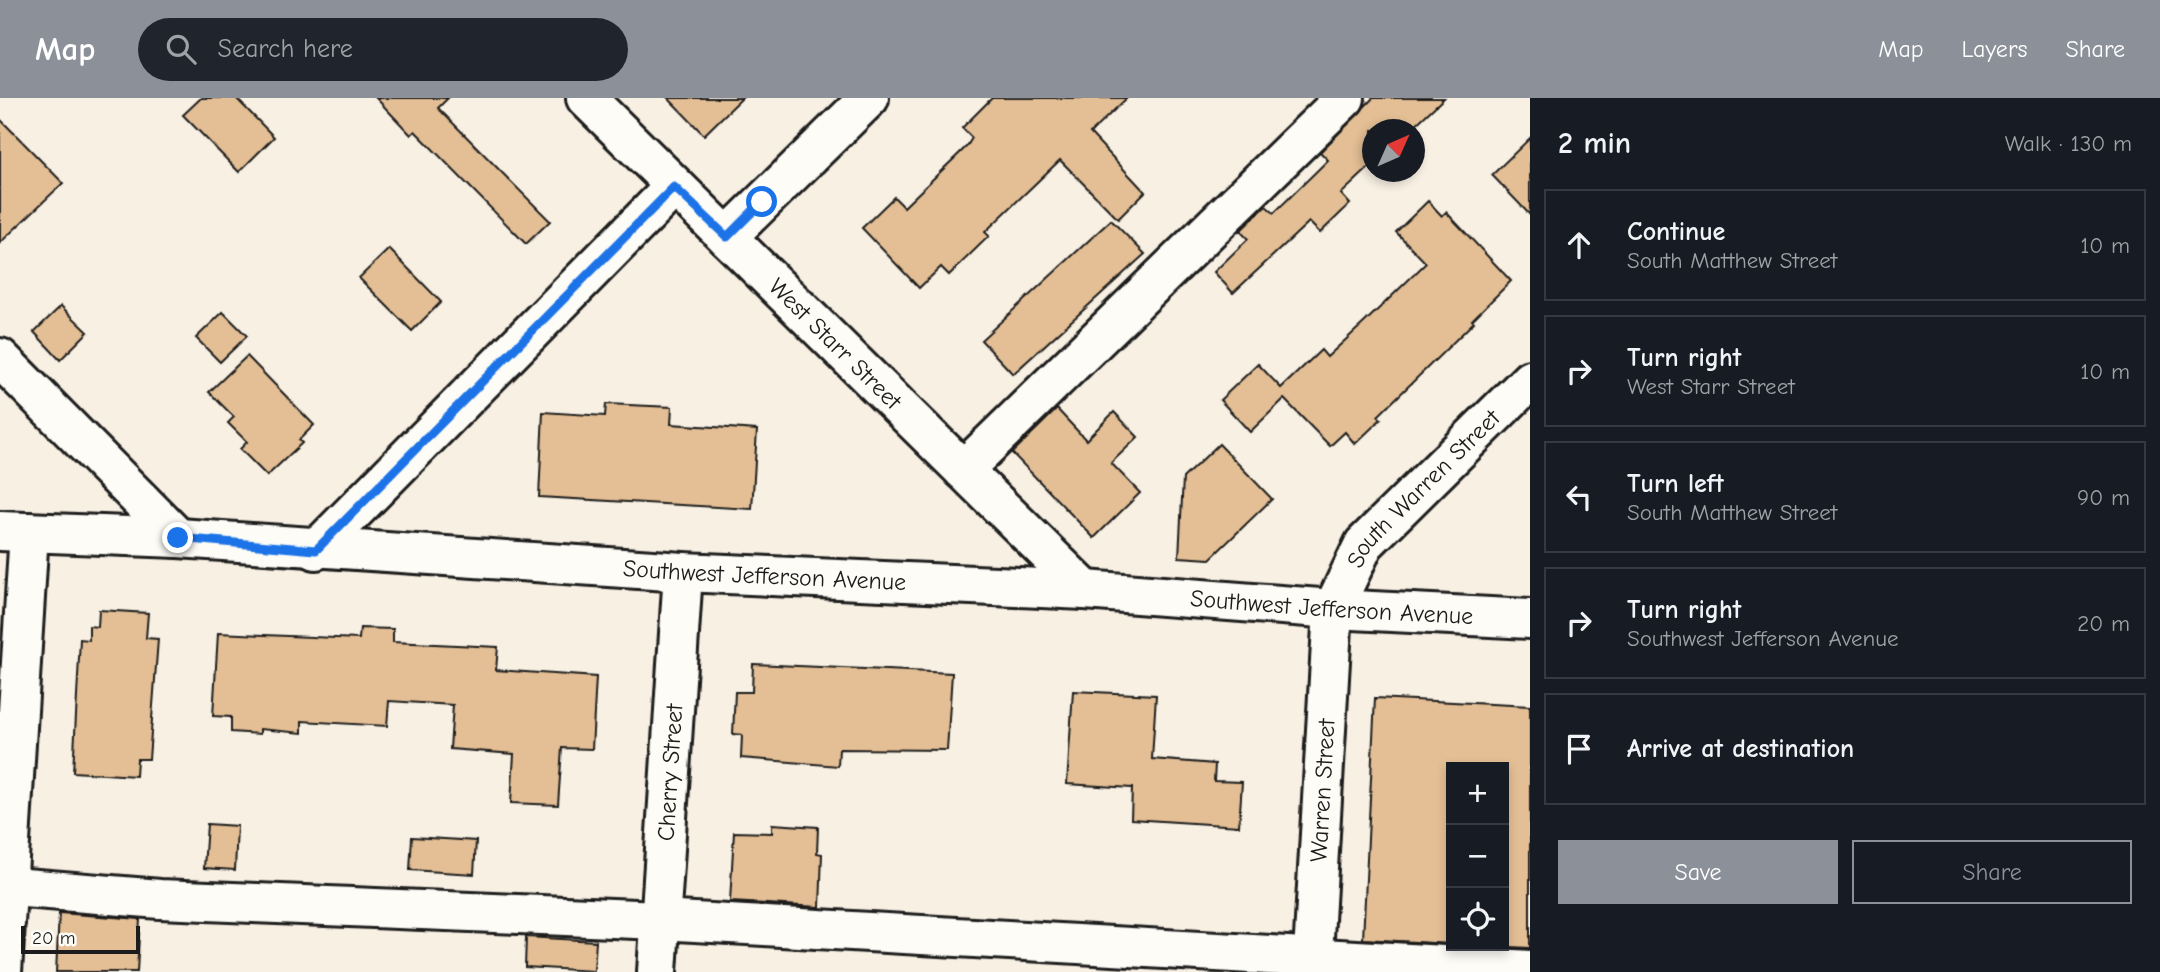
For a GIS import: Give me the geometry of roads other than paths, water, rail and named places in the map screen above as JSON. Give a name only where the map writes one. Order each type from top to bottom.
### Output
[{"type":"street","name":"West Starr Street","points":[[586,98],[1085,590]]},
{"type":"street","points":[[727,237],[869,98]]},
{"type":"street","points":[[963,470],[1345,98]]},
{"type":"street","points":[[316,550],[674,187]]},
{"type":"street","points":[[0,358],[178,538]]},
{"type":"street","name":"South Warren Street","points":[[1333,609],[1364,544],[1530,380]]},
{"type":"street","points":[[2,972],[14,531]]},
{"type":"street","name":"Southwest Jefferson Avenue","points":[[14,531],[178,538],[316,550],[683,572],[1085,590],[1333,609],[1530,619]]},
{"type":"street","name":"Cherry Street","points":[[657,972],[683,572]]},
{"type":"street","name":"Warren Street","points":[[1312,965],[1333,609]]},
{"type":"street","points":[[4,887],[160,899],[660,920],[1312,965],[1530,970]]}]
